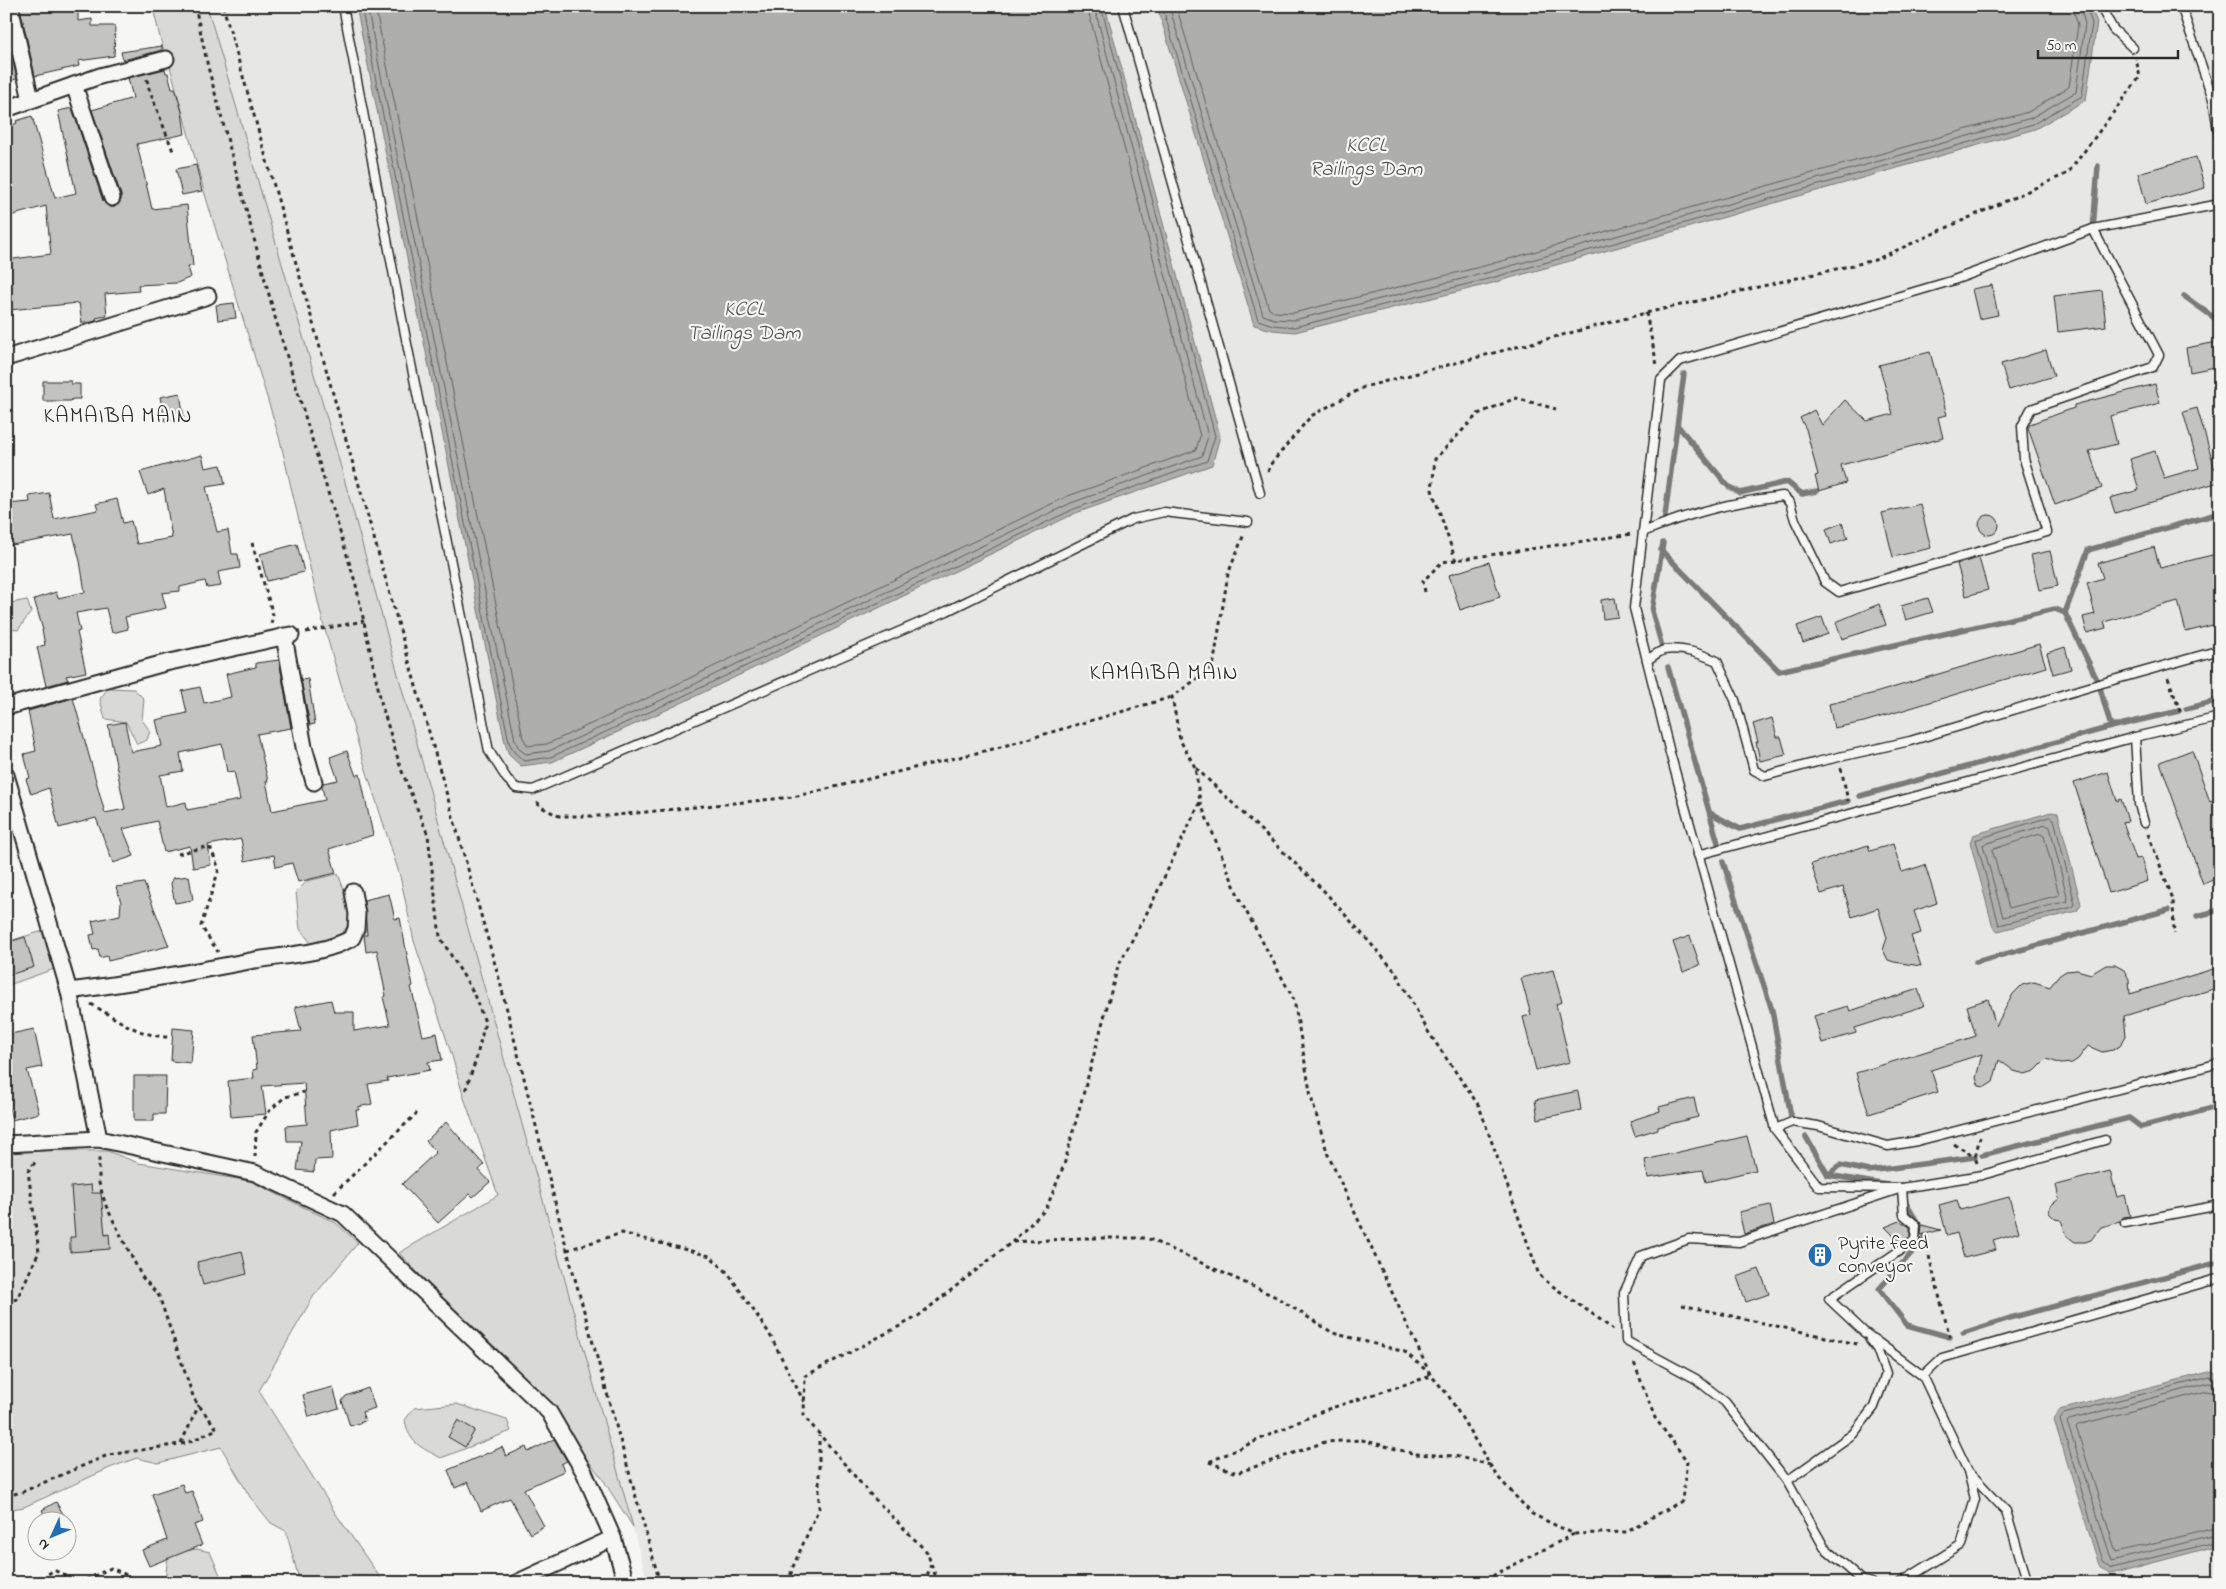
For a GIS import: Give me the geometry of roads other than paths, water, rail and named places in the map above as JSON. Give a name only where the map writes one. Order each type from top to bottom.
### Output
[{"type":"street","points":[[10,6],[32,100]]},
{"type":"street","points":[[6,109],[74,85],[166,59]]},
{"type":"street","points":[[74,85],[112,198]]},
{"type":"street","points":[[6,358],[208,296]]},
{"type":"street","points":[[6,707],[161,664],[281,637],[304,746],[314,782]]},
{"type":"street","points":[[6,775],[69,991],[99,1139]]},
{"type":"street","points":[[69,991],[153,980],[334,946],[352,938],[356,929],[357,914],[353,892]]},
{"type":"street","points":[[6,1144],[99,1139],[255,1173],[343,1214],[548,1412],[584,1472],[613,1538],[626,1583]]},
{"type":"street","points":[[516,1583],[613,1538]]},
{"type":"lane","points":[[343,6],[405,334],[489,751],[507,779],[516,788],[533,790],[947,611],[1134,519],[1164,512],[1248,522]]},
{"type":"lane","points":[[1123,6],[1260,493]]},
{"type":"lane","points":[[2100,6],[2114,29],[2133,48]]},
{"type":"lane","points":[[2181,6],[2212,99],[2220,142]]},
{"type":"lane","points":[[1902,1188],[1819,1187],[1774,1129],[1698,855],[1634,608],[1661,380],[1680,361],[1951,281],[2093,229],[2220,204]]},
{"type":"lane","points":[[1643,532],[1664,523],[1748,501],[1783,496],[1790,503],[1795,520],[1825,582],[1840,592],[2048,532],[2024,459],[2022,426],[2032,409],[2153,367],[2160,355],[2093,229]]},
{"type":"lane","points":[[1647,660],[1663,650],[1676,650],[1698,652],[1717,662],[1735,700],[1754,770],[1765,776],[1910,741],[2220,650]]},
{"type":"lane","points":[[1698,855],[2135,737],[2220,717]]},
{"type":"lane","points":[[2135,737],[2139,804],[2144,823]]},
{"type":"lane","points":[[1774,1129],[1792,1122],[1818,1126],[1888,1146],[2220,1063]]},
{"type":"lane","points":[[1871,1583],[1863,1581],[1824,1547],[1787,1481],[1725,1402],[1696,1379],[1626,1341],[1624,1293],[1641,1256],[1689,1239],[1739,1242],[1902,1188],[1982,1175],[2105,1140]]},
{"type":"lane","points":[[1900,1583],[1961,1545],[1975,1499],[1968,1471],[1924,1376],[1864,1332],[1829,1299],[1915,1240],[1916,1225],[1904,1215],[1902,1188]]},
{"type":"lane","points":[[2125,1223],[2220,1205]]},
{"type":"lane","points":[[1924,1376],[1942,1358],[2220,1278]]},
{"type":"lane","points":[[1787,1481],[1854,1434],[1874,1407],[1886,1374],[1877,1349],[1864,1332]]},
{"type":"lane","points":[[1968,1471],[2006,1510],[2028,1583]]},
{"type":"water","name":"KCCL Tailings Dam","points":[[356,6],[1105,6],[1220,436],[1212,465],[1076,513],[675,706],[552,762],[521,766],[509,755],[505,743]]},
{"type":"water","name":"KCCL Railings Dam","points":[[1157,6],[2090,6],[2097,22],[2086,100],[2035,129],[1489,284],[1295,332],[1272,330],[1254,325]]},
{"type":"water","points":[[2051,812],[2058,813],[2081,904],[2077,911],[1998,931],[1993,927],[1970,842],[1973,835]]},
{"type":"water","points":[[2213,1371],[2220,1377],[2220,1545],[2111,1574],[2099,1565],[2054,1420],[2059,1410]]},
{"type":"waterway","points":[[2093,229],[2098,166]]},
{"type":"waterway","points":[[2184,296],[2220,322]]},
{"type":"waterway","points":[[1664,523],[1684,374]]},
{"type":"waterway","points":[[1678,426],[1728,486],[1740,493],[1787,482],[1802,494],[1817,491]]},
{"type":"waterway","points":[[2065,613],[2088,550],[2220,513]]},
{"type":"waterway","points":[[1663,543],[1652,611],[1663,650]]},
{"type":"waterway","points":[[1661,550],[1779,671],[2055,609],[2065,613],[2099,684],[2111,727]]},
{"type":"waterway","points":[[1668,667],[1720,850]]},
{"type":"waterway","points":[[2186,709],[2220,700]]},
{"type":"waterway","points":[[1860,796],[2111,727],[2179,711]]},
{"type":"waterway","points":[[1710,813],[1740,829],[1848,801]]},
{"type":"waterway","points":[[1723,862],[1772,1010],[1792,1122]]},
{"type":"waterway","points":[[1976,962],[2168,910]]},
{"type":"waterway","points":[[2197,916],[2220,910]]},
{"type":"waterway","points":[[1982,1155],[2129,1118],[2141,1127],[2220,1106]]},
{"type":"waterway","points":[[1806,1137],[1828,1175],[1887,1185]]},
{"type":"waterway","points":[[1828,1175],[1840,1165],[1869,1171],[1975,1157]]},
{"type":"waterway","points":[[1907,1205],[1926,1237],[1879,1289],[1907,1325],[1950,1337]]},
{"type":"waterway","points":[[1963,1333],[2010,1318],[2220,1262]]},
{"type":"place","name":"Pyrite feed conveyor","points":[[1820,1255]]},
{"type":"district","name":"KAMAIBA MAIN","points":[[118,417]]},
{"type":"district","name":"KAMAIBA MAIN","points":[[1164,674]]}]
